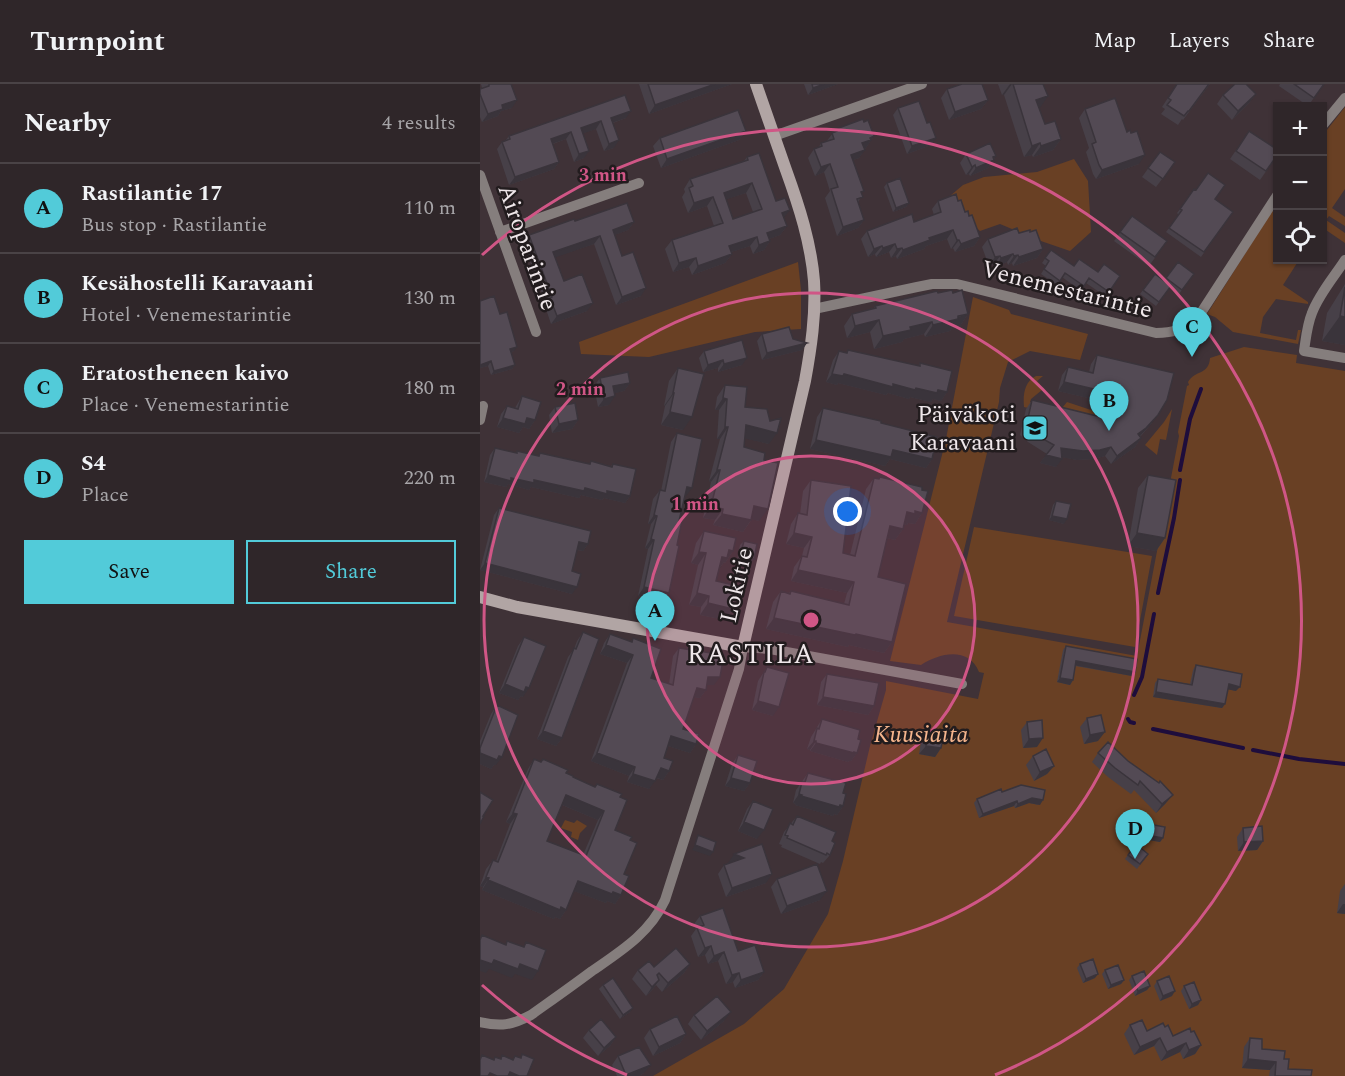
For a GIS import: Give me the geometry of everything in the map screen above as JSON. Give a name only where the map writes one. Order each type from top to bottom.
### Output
[{"type":"street","name":"Lokitie","points":[[480,1022],[506,1025],[531,1015],[629,945],[651,925],[665,900],[739,669],[805,381],[814,309],[812,266],[804,225],[756,84]]},
{"type":"street","points":[[774,136],[922,84]]},
{"type":"street","points":[[1327,121],[1345,98]]},
{"type":"street","name":"Airoparintie","points":[[480,175],[536,332]]},
{"type":"street","points":[[500,232],[639,183]]},
{"type":"street","name":"Venemestarintie","points":[[814,309],[916,286],[957,284],[1156,333],[1173,332],[1197,319],[1273,202]]},
{"type":"street","points":[[1345,260],[1315,305],[1308,323],[1304,351],[1345,358]]},
{"type":"street","points":[[480,420],[483,406]]},
{"type":"street","points":[[480,597],[528,609],[962,684]]},
{"type":"green space","points":[[1345,107],[1345,189],[1332,208],[1345,217],[1345,226],[1329,216],[1327,219],[1327,130]]},
{"type":"green space","points":[[1074,159],[1088,181],[1091,232],[1070,251],[1000,224],[980,231],[950,196],[963,185],[984,177],[1037,172]]},
{"type":"green space","points":[[1273,209],[1273,264],[1296,264],[1283,285],[1308,304],[1276,299],[1263,317],[1260,333],[1296,340],[1298,330],[1301,330],[1298,344],[1233,332],[1215,317],[1207,314]]},
{"type":"green space","points":[[1327,221],[1345,233],[1345,243],[1327,231]]},
{"type":"green space","points":[[798,262],[801,329],[755,332],[649,357],[581,354],[579,342]]},
{"type":"green space","name":"Kuusiaita","points":[[973,297],[1009,310],[1011,314],[1088,334],[1080,360],[1030,351],[1008,362],[1000,388],[999,402],[947,622],[1137,656],[1188,382],[1207,367],[1210,358],[1244,347],[1297,355],[1296,363],[1345,371],[1345,1076],[653,1076],[744,1024],[784,989],[828,914],[886,690],[886,681],[978,699],[984,673],[979,672],[968,658],[961,655],[945,655],[921,665],[890,661],[946,439]]},
{"type":"green space","points":[[1036,376],[1043,376],[1037,381],[1042,390],[1030,402],[1062,408],[1067,402],[1097,412],[1094,424],[1024,407],[1025,389]]},
{"type":"green space","points":[[1172,409],[1166,440],[1160,439],[1157,455],[1145,445]]},
{"type":"green space","points":[[974,527],[1152,556],[1135,647],[954,616]]},
{"type":"green space","points":[[565,820],[574,823],[577,820],[587,826],[580,833],[578,840],[571,837],[572,832],[561,828]]},
{"type":"building","points":[[489,84],[511,84],[517,100],[502,105],[503,109],[488,114],[480,89]]},
{"type":"building","points":[[648,84],[715,84],[655,105]]},
{"type":"building","points":[[812,84],[824,84],[813,88]]},
{"type":"building","points":[[962,84],[982,84],[988,100],[955,112],[947,89]]},
{"type":"building","points":[[1013,84],[1043,84],[1048,96],[1036,100],[1045,124],[1055,121],[1061,139],[1041,146],[1040,143],[1032,146]]},
{"type":"building","points":[[1177,84],[1209,84],[1184,116],[1167,105],[1171,100],[1168,98]]},
{"type":"building","points":[[1235,84],[1246,84],[1256,94],[1238,111],[1223,95]]},
{"type":"building","points":[[1294,84],[1324,84],[1314,98]]},
{"type":"building","points":[[625,95],[631,111],[611,118],[619,140],[609,144],[601,121],[581,128],[589,151],[579,154],[571,132],[551,139],[559,162],[515,177],[502,142],[510,139],[509,136]]},
{"type":"building","points":[[1115,98],[1127,132],[1137,131],[1145,155],[1102,170],[1092,144],[1096,142],[1085,109]]},
{"type":"building","points":[[919,101],[927,123],[930,122],[936,138],[912,146],[898,108]]},
{"type":"building","points":[[738,110],[746,131],[667,159],[660,138]]},
{"type":"building","points":[[863,119],[864,122],[868,120],[874,136],[870,138],[871,140],[862,143],[865,150],[851,155],[864,191],[861,192],[863,197],[857,199],[864,220],[843,227],[831,189],[838,187],[830,164],[821,167],[814,149],[822,146],[821,143],[834,139],[832,133],[837,131],[836,129]]},
{"type":"building","points":[[1249,131],[1273,147],[1273,161],[1266,171],[1236,151]]},
{"type":"building","points":[[990,143],[996,156],[993,157],[994,160],[976,168],[975,165],[972,167],[966,154]]},
{"type":"building","points":[[1160,152],[1175,162],[1163,179],[1148,168]]},
{"type":"building","points":[[759,153],[776,201],[785,198],[790,210],[782,213],[787,226],[767,233],[770,241],[759,245],[757,237],[729,246],[732,254],[698,266],[696,258],[679,263],[672,240],[723,223],[713,197],[694,203],[689,188],[693,186],[690,179],[748,160],[747,157]],"holes":[[[752,183],[762,209],[733,219],[724,193]]]},
{"type":"building","points":[[1208,173],[1225,185],[1215,199],[1233,212],[1204,252],[1169,228],[1194,189],[1196,190]]},
{"type":"building","points":[[900,178],[909,203],[896,208],[887,183]]},
{"type":"building","points":[[956,194],[965,212],[968,211],[969,216],[972,215],[980,237],[961,244],[953,230],[903,250],[902,248],[897,249],[895,244],[874,249],[867,231],[912,214],[914,222],[941,212],[938,201]]},
{"type":"building","points":[[627,203],[634,222],[613,230],[622,256],[633,252],[646,288],[622,297],[600,236],[553,252],[564,281],[582,274],[593,303],[557,316],[529,235]]},
{"type":"building","points":[[1132,216],[1167,241],[1155,257],[1120,232]]},
{"type":"building","points":[[1017,228],[1019,233],[1036,230],[1043,249],[1019,257],[1013,254],[1001,258],[1000,256],[995,257],[988,239]]},
{"type":"building","points":[[1051,250],[1074,266],[1079,259],[1098,272],[1104,264],[1120,276],[1109,292],[1089,278],[1084,286],[1065,273],[1060,281],[1044,269],[1049,261],[1045,258]]},
{"type":"building","points":[[1178,262],[1194,274],[1182,290],[1166,278]]},
{"type":"building","points":[[1155,274],[1171,286],[1159,302],[1143,290]]},
{"type":"building","points":[[1345,287],[1345,317],[1340,316]]},
{"type":"building","points":[[952,290],[953,293],[962,290],[968,314],[958,316],[958,319],[933,325],[932,322],[910,327],[911,330],[883,336],[879,320],[855,326],[852,314],[937,291],[938,293]]},
{"type":"building","points":[[494,296],[500,314],[507,312],[517,347],[510,349],[515,365],[494,371],[491,361],[480,365],[480,301]]},
{"type":"building","points":[[789,327],[793,339],[807,343],[767,353],[762,334]]},
{"type":"building","points":[[742,340],[747,358],[724,364],[723,360],[708,365],[704,351]]},
{"type":"building","points":[[848,350],[952,371],[947,392],[938,390],[937,393],[916,388],[915,390],[893,384],[893,387],[844,374],[843,376],[832,374],[839,351],[847,353]]},
{"type":"building","points":[[1097,355],[1174,373],[1167,400],[1158,415],[1138,434],[1141,438],[1117,456],[1111,447],[1083,451],[1061,448],[1062,459],[1046,455],[1054,445],[1026,427],[1032,400],[1101,417],[1107,392],[1064,382],[1068,367],[1093,373]]},
{"type":"building","points":[[678,368],[704,374],[692,417],[670,412]]},
{"type":"building","points":[[628,372],[630,383],[613,386],[615,396],[604,399],[600,378]]},
{"type":"building","points":[[725,385],[747,387],[745,407],[767,409],[770,421],[781,418],[777,433],[746,425],[744,447],[765,453],[764,460],[778,463],[768,509],[754,506],[751,520],[722,514],[723,509],[711,506],[728,427],[725,427],[727,399],[723,398]]},
{"type":"building","points":[[522,396],[541,402],[535,420],[527,418],[525,424],[503,418],[507,406],[518,409]]},
{"type":"building","points":[[575,403],[578,420],[559,424],[555,407]]},
{"type":"building","points":[[823,408],[937,437],[932,459],[893,450],[891,457],[816,440]]},
{"type":"building","points":[[677,433],[702,439],[692,488],[687,487],[679,521],[682,521],[677,545],[679,546],[669,593],[644,587],[654,540],[651,539],[657,516],[654,515],[660,490],[665,491]]},
{"type":"building","points":[[495,448],[539,456],[540,453],[590,464],[591,461],[612,467],[613,464],[636,469],[630,496],[607,491],[607,494],[585,488],[584,491],[534,480],[534,483],[511,478],[511,481],[488,475]]},
{"type":"building","points":[[1148,475],[1176,480],[1165,538],[1137,533]]},
{"type":"building","points":[[880,477],[922,487],[922,490],[928,491],[922,513],[907,512],[903,529],[890,526],[878,577],[906,584],[892,642],[774,618],[781,591],[790,594],[791,591],[849,605],[854,582],[798,570],[802,556],[807,557],[812,537],[794,533],[798,513],[807,515],[811,480],[851,486],[843,553],[855,556],[874,478],[879,479]]},
{"type":"building","points":[[1056,501],[1071,504],[1067,519],[1052,516]]},
{"type":"building","points":[[499,508],[591,531],[588,544],[579,542],[572,571],[581,574],[577,587],[485,563]]},
{"type":"building","points":[[704,531],[736,538],[733,551],[729,550],[727,558],[722,557],[716,581],[738,586],[733,609],[708,603],[709,596],[697,593],[706,553],[699,552]]},
{"type":"building","points":[[744,541],[757,544],[754,559],[740,556]]},
{"type":"building","points":[[583,632],[599,639],[562,738],[543,731],[574,648],[576,649]]},
{"type":"building","points":[[610,634],[632,642],[633,638],[661,649],[651,678],[673,685],[679,648],[724,655],[720,677],[708,677],[706,690],[697,688],[683,729],[699,734],[696,744],[671,736],[664,758],[673,761],[669,771],[661,768],[655,781],[633,774],[635,767],[597,753],[633,655],[606,645]]},
{"type":"building","points":[[524,637],[546,646],[529,688],[526,687],[524,692],[505,684]]},
{"type":"building","points":[[1066,646],[1137,659],[1135,672],[1076,661],[1073,680],[1060,678]]},
{"type":"building","points":[[1196,665],[1242,674],[1240,687],[1229,684],[1225,704],[1156,692],[1158,679],[1192,685]]},
{"type":"building","points":[[767,667],[789,673],[779,707],[758,701]]},
{"type":"building","points":[[827,674],[879,683],[874,706],[823,697]]},
{"type":"building","points":[[497,705],[518,715],[502,757],[499,756],[497,760],[480,753],[480,748]]},
{"type":"building","points":[[1101,715],[1105,732],[1090,735],[1087,718]]},
{"type":"building","points":[[822,719],[860,730],[858,739],[861,740],[857,753],[816,743],[814,741],[817,728],[819,729]]},
{"type":"building","points":[[1042,720],[1043,738],[1029,739],[1027,722]]},
{"type":"building","points":[[929,732],[944,734],[941,748],[926,746]]},
{"type":"building","points":[[1108,742],[1128,761],[1159,783],[1160,781],[1173,795],[1162,804],[1140,781],[1138,785],[1115,768],[1098,753]]},
{"type":"building","points":[[1046,749],[1054,766],[1040,772],[1033,756]]},
{"type":"building","points":[[738,755],[757,761],[750,783],[731,778]]},
{"type":"building","points":[[534,759],[541,762],[543,759],[568,770],[566,773],[595,787],[597,784],[622,794],[620,797],[627,800],[615,830],[632,837],[630,840],[637,843],[624,874],[629,876],[621,895],[613,892],[612,894],[578,881],[566,910],[561,907],[560,910],[488,880],[489,878],[486,877],[493,860],[498,862],[517,814],[513,813]],"holes":[[[566,795],[604,811],[586,856],[547,841]]]},
{"type":"building","points":[[808,773],[846,783],[843,806],[839,807],[801,796],[799,794],[802,782],[805,782]]},
{"type":"building","points":[[1021,785],[1045,790],[1043,800],[1032,798],[1018,804],[1017,801],[983,814],[977,799],[1001,789],[1002,792]]},
{"type":"building","points":[[480,792],[493,800],[480,824]]},
{"type":"building","points":[[753,801],[773,809],[764,830],[744,822]]},
{"type":"building","points":[[797,816],[836,832],[832,841],[835,843],[830,855],[787,838],[788,836],[785,835],[790,823],[793,825]]},
{"type":"building","points":[[1154,825],[1165,827],[1163,838],[1152,836]]},
{"type":"building","points":[[1262,826],[1263,841],[1244,842],[1243,828]]},
{"type":"building","points":[[698,835],[716,842],[713,852],[695,845]]},
{"type":"building","points":[[762,844],[772,874],[732,888],[724,865],[744,858],[734,854]]},
{"type":"building","points":[[1136,844],[1148,854],[1140,864],[1128,855]]},
{"type":"building","points":[[817,864],[827,891],[787,906],[777,879]]},
{"type":"building","points":[[723,908],[738,951],[755,945],[764,972],[741,980],[739,973],[732,975],[724,952],[714,956],[711,946],[705,948],[697,928],[704,925],[700,916]]},
{"type":"building","points":[[482,935],[506,945],[507,941],[524,947],[526,942],[546,950],[538,971],[520,964],[518,969],[494,960],[492,964],[480,960]]},
{"type":"building","points":[[676,948],[690,964],[668,983],[659,973],[657,975],[659,980],[652,987],[638,970],[649,961],[654,967]]},
{"type":"building","points":[[1093,959],[1098,974],[1086,979],[1080,964]]},
{"type":"building","points":[[1118,965],[1124,980],[1111,985],[1105,970]]},
{"type":"building","points":[[1144,971],[1150,986],[1138,991],[1132,976]]},
{"type":"building","points":[[1169,976],[1175,991],[1163,996],[1157,981]]},
{"type":"building","points":[[613,978],[633,1008],[623,1015],[603,985]]},
{"type":"building","points":[[1194,982],[1201,1000],[1192,1004],[1184,986]]},
{"type":"building","points":[[717,996],[731,1012],[707,1031],[694,1015]]},
{"type":"building","points":[[677,1016],[686,1034],[659,1047],[650,1029]]},
{"type":"building","points":[[601,1019],[616,1037],[604,1048],[589,1030]]},
{"type":"building","points":[[1142,1020],[1147,1031],[1163,1023],[1165,1027],[1168,1025],[1173,1036],[1190,1028],[1201,1045],[1189,1050],[1186,1043],[1167,1052],[1160,1038],[1140,1047],[1130,1025]]},
{"type":"building","points":[[1250,1038],[1262,1039],[1262,1049],[1285,1051],[1284,1059],[1289,1059],[1288,1069],[1312,1070],[1311,1076],[1275,1076],[1276,1062],[1248,1059]]},
{"type":"building","points":[[639,1047],[651,1065],[626,1075],[618,1056]]},
{"type":"building","points":[[522,1054],[534,1059],[527,1076],[519,1076],[510,1072],[508,1076],[497,1076],[490,1073],[488,1076],[480,1076],[482,1055],[494,1060],[495,1057],[501,1059],[502,1055],[513,1060],[515,1056],[521,1058]]},
{"type":"waterway","points":[[1180,470],[1190,419],[1201,389]]},
{"type":"waterway","points":[[1158,593],[1180,480]]},
{"type":"waterway","points":[[1134,695],[1142,677],[1154,614]]},
{"type":"waterway","points":[[1128,719],[1134,723]]},
{"type":"waterway","points":[[1153,729],[1243,748]]},
{"type":"waterway","points":[[1253,750],[1299,759],[1345,764]]},
{"type":"place","name":"Eratostheneen kaivo","points":[[1192,357]]},
{"type":"place","name":"Päiväkoti Karavaani","points":[[1035,428]]},
{"type":"place","name":"Kesähostelli Karavaani","points":[[1109,431]]},
{"type":"place","name":"Rastilantie 17","points":[[655,641]]},
{"type":"place","name":"S4","points":[[1135,859]]},
{"type":"district","name":"RASTILA","points":[[751,654]]}]
